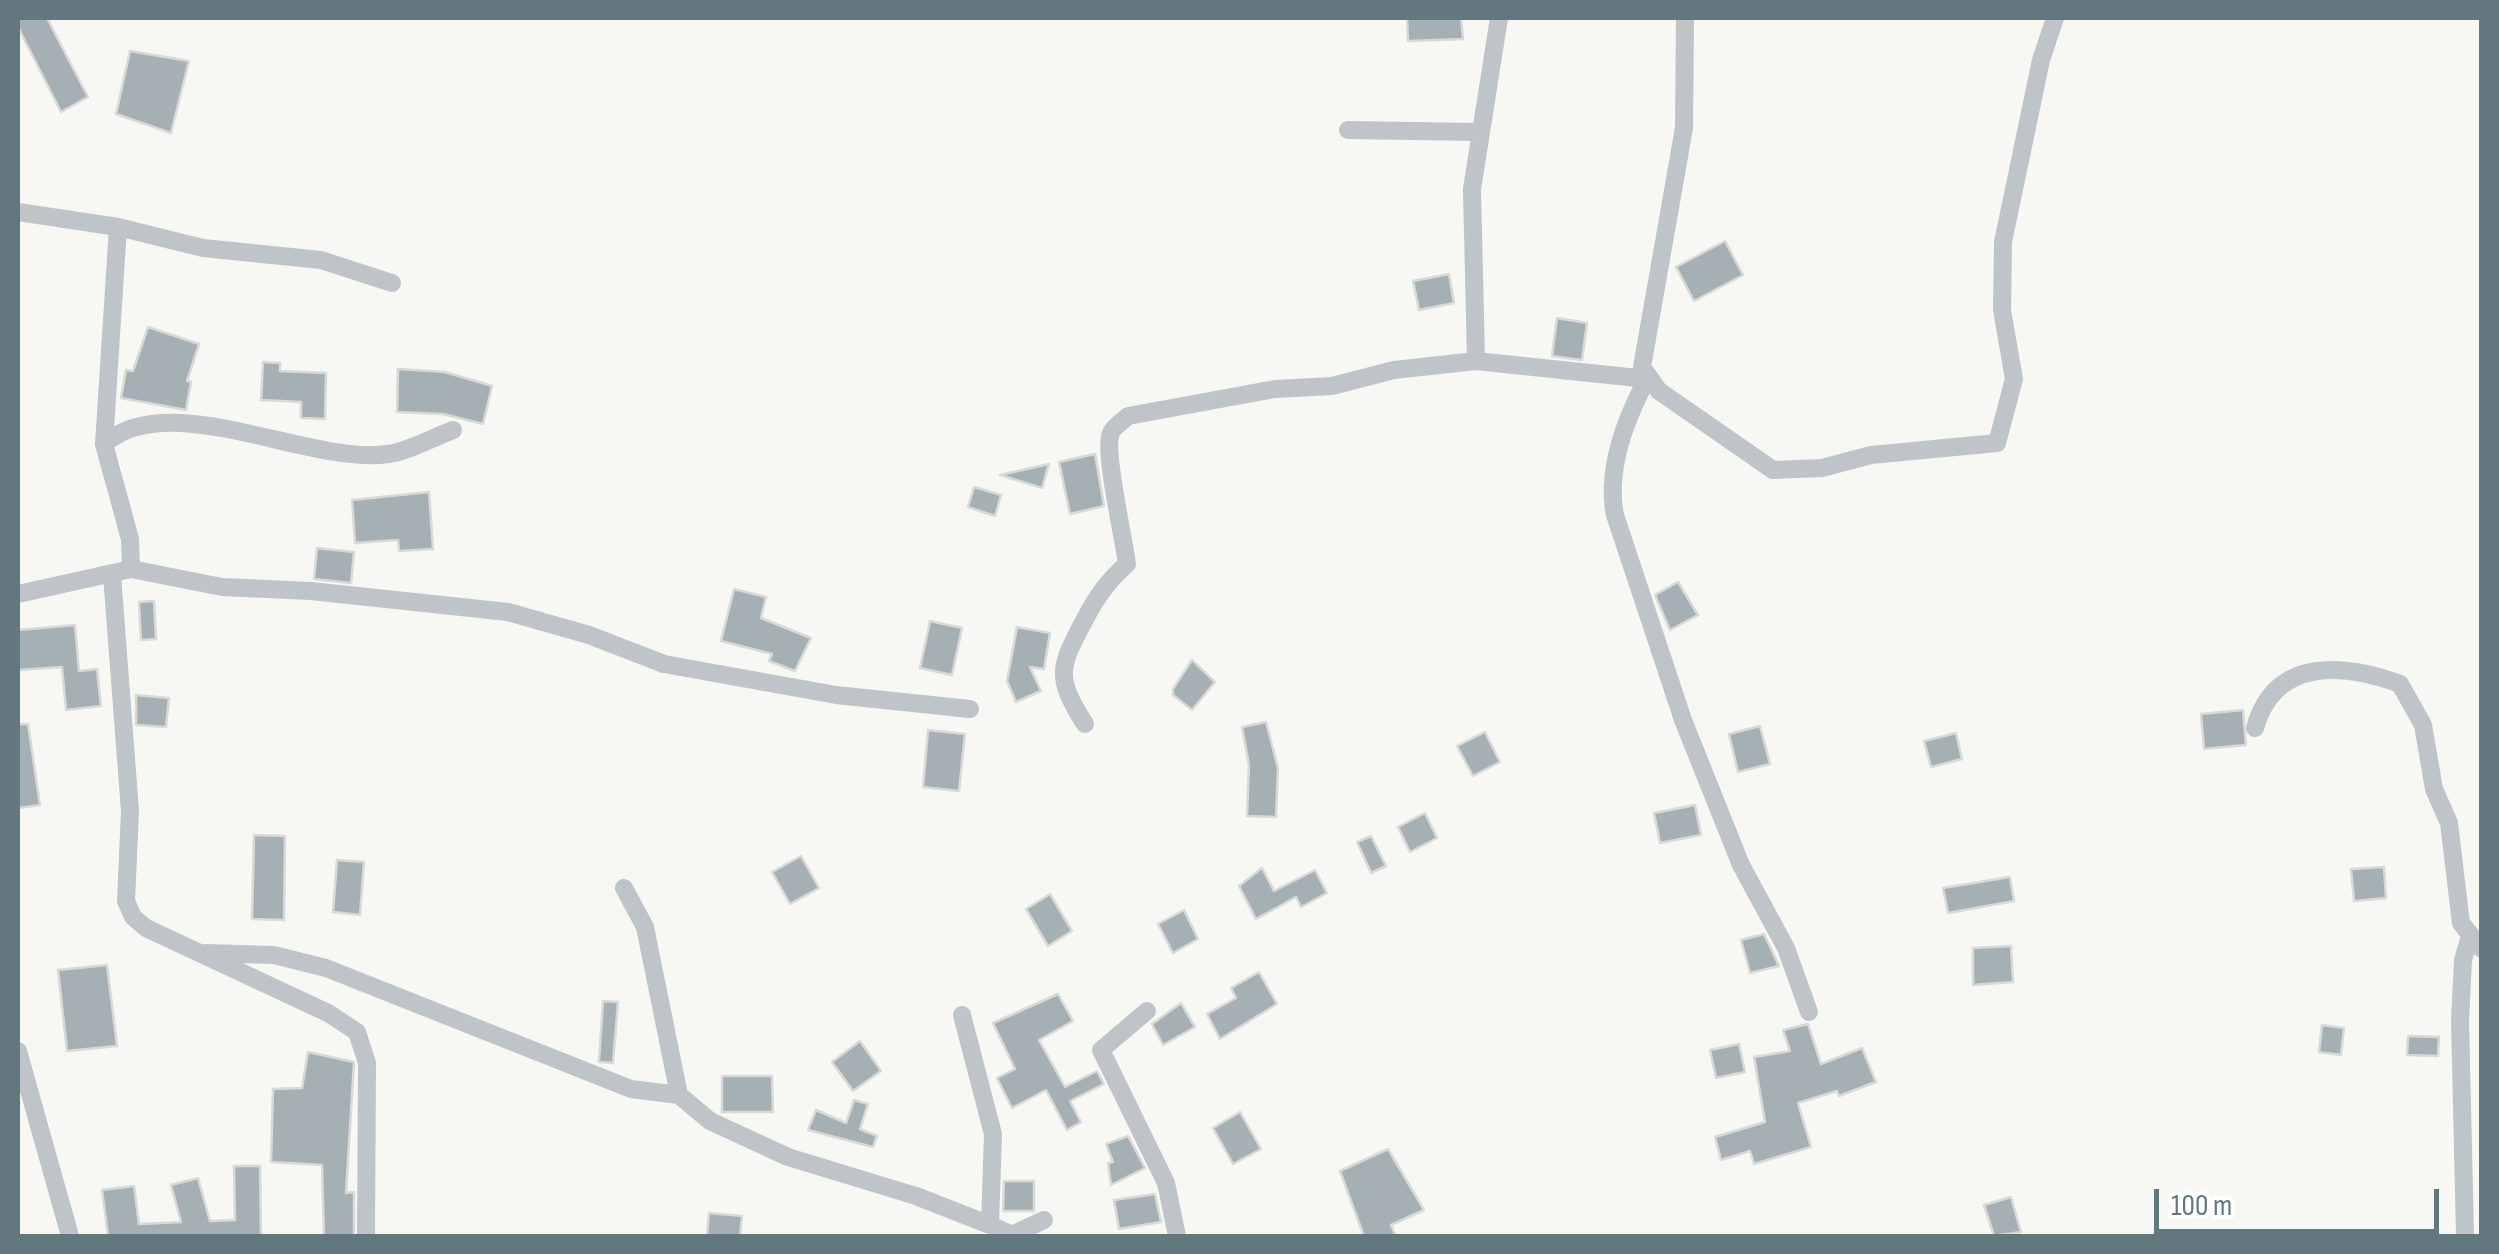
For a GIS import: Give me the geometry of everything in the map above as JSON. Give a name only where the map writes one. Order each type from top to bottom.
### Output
[{"type":"street","points":[[1476,361],[1472,190],[1478,132],[1499,18]]},
{"type":"street","points":[[1685,18],[1684,128],[1642,352],[1647,380],[1622,438],[1611,496],[1614,516],[1704,773],[1741,865],[1786,948],[1809,1012]]},
{"type":"street","points":[[1085,724],[1066,695],[1062,662],[1093,600],[1127,564],[1118,498],[1107,458],[1111,432],[1128,416],[1275,390],[1332,386],[1424,366],[1476,361],[1647,380],[1772,470],[1822,468],[1871,455],[1997,443],[2014,379],[2002,310],[2003,242],[2041,60],[2055,18]]},
{"type":"street","points":[[1348,130],[1478,132]]},
{"type":"street","points":[[18,212],[118,227],[202,248],[321,260],[392,283]]},
{"type":"street","points":[[118,227],[104,444],[130,539],[131,569]]},
{"type":"street","points":[[104,444],[118,432],[142,424],[220,428],[351,453],[388,454],[453,430]]},
{"type":"street","points":[[18,594],[131,569],[222,587],[312,591],[508,612],[589,635],[664,664],[836,696],[970,710]]},
{"type":"street","points":[[112,575],[130,811],[126,900],[132,917],[146,928],[328,1013],[358,1032],[363,1042],[366,1236]]},
{"type":"street","points":[[2254,728],[2260,709],[2282,686],[2317,667],[2366,672],[2400,684],[2423,725],[2434,788],[2448,824],[2461,923],[2476,942],[2463,960],[2460,1020],[2465,1236]]},
{"type":"street","points":[[624,888],[645,927],[680,1095]]},
{"type":"street","points":[[200,954],[274,955],[326,968],[631,1089],[680,1095],[710,1121],[788,1157],[916,1196],[1012,1236],[1044,1220]]},
{"type":"street","points":[[1147,1012],[1101,1050],[1166,1183],[1177,1236]]},
{"type":"street","points":[[962,1015],[993,1134],[990,1225]]},
{"type":"street","points":[[18,1050],[35,1099],[70,1236]]},
{"type":"building","points":[[18,18],[47,18],[88,97],[61,112],[18,27]]},
{"type":"building","points":[[1407,18],[1461,18],[1463,39],[1408,41]]},
{"type":"building","points":[[130,51],[189,61],[171,133],[116,114]]},
{"type":"building","points":[[1725,241],[1743,275],[1694,301],[1676,267]]},
{"type":"building","points":[[1449,274],[1454,303],[1419,310],[1413,281]]},
{"type":"building","points":[[1557,318],[1587,323],[1582,360],[1552,356]]},
{"type":"building","points":[[148,327],[199,344],[187,381],[191,382],[186,410],[121,398],[126,370],[133,371]]},
{"type":"building","points":[[263,362],[280,363],[280,371],[326,373],[325,419],[301,418],[301,402],[261,400]]},
{"type":"building","points":[[398,369],[445,372],[492,386],[483,424],[443,414],[397,412]]},
{"type":"building","points":[[1095,454],[1104,506],[1070,514],[1059,462]]},
{"type":"building","points":[[1049,464],[1042,488],[1000,475]]},
{"type":"building","points":[[974,487],[1001,495],[995,516],[968,507]]},
{"type":"building","points":[[429,492],[433,549],[399,551],[398,540],[355,543],[352,500]]},
{"type":"building","points":[[317,548],[354,552],[351,583],[314,579]]},
{"type":"building","points":[[1678,582],[1698,615],[1670,630],[1655,595]]},
{"type":"building","points":[[734,589],[766,597],[761,618],[811,638],[795,671],[769,661],[772,654],[721,641]]},
{"type":"building","points":[[154,601],[156,639],[141,640],[139,602]]},
{"type":"building","points":[[930,621],[962,628],[952,675],[920,668]]},
{"type":"building","points":[[75,625],[79,671],[97,669],[101,706],[66,710],[62,667],[18,670],[18,630]]},
{"type":"building","points":[[1017,627],[1050,633],[1044,669],[1030,667],[1041,691],[1016,702],[1007,681]]},
{"type":"building","points":[[1192,660],[1215,682],[1192,710],[1173,695],[1173,689]]},
{"type":"building","points":[[136,695],[169,698],[166,727],[136,725]]},
{"type":"building","points":[[2243,710],[2246,745],[2204,749],[2201,714]]},
{"type":"building","points":[[1266,722],[1278,768],[1276,817],[1247,816],[1249,765],[1242,727]]},
{"type":"building","points":[[18,724],[28,724],[40,805],[18,808]]},
{"type":"building","points":[[1760,726],[1770,764],[1738,772],[1729,734]]},
{"type":"building","points":[[928,730],[965,734],[959,791],[923,787]]},
{"type":"building","points":[[1485,732],[1500,762],[1473,776],[1457,746]]},
{"type":"building","points":[[1956,733],[1962,759],[1931,767],[1924,741]]},
{"type":"building","points":[[1695,805],[1701,835],[1660,843],[1654,813]]},
{"type":"building","points":[[1425,813],[1437,838],[1410,852],[1398,827]]},
{"type":"building","points":[[254,835],[285,836],[284,920],[252,919]]},
{"type":"building","points":[[1371,836],[1386,866],[1371,873],[1357,842]]},
{"type":"building","points":[[801,856],[819,888],[790,904],[772,872]]},
{"type":"building","points":[[337,860],[364,862],[360,915],[333,912]]},
{"type":"building","points":[[2384,867],[2386,898],[2354,901],[2351,869]]},
{"type":"building","points":[[1262,868],[1274,891],[1315,870],[1327,893],[1301,907],[1296,897],[1256,919],[1239,886]]},
{"type":"building","points":[[2010,877],[2014,901],[1948,913],[1943,888]]},
{"type":"building","points":[[1050,894],[1072,931],[1048,946],[1026,909]]},
{"type":"building","points":[[1184,910],[1198,939],[1173,953],[1158,924]]},
{"type":"building","points":[[1764,934],[1779,966],[1750,973],[1741,940]]},
{"type":"building","points":[[2011,946],[2013,982],[1973,985],[1973,948]]},
{"type":"building","points":[[107,965],[117,1046],[67,1051],[58,970]]},
{"type":"building","points":[[1259,972],[1277,1004],[1220,1039],[1207,1014],[1236,998],[1231,988]]},
{"type":"building","points":[[1058,994],[1073,1021],[1039,1040],[1065,1087],[1097,1071],[1104,1084],[1070,1101],[1081,1122],[1067,1130],[1046,1090],[1012,1108],[997,1078],[1015,1069],[993,1023]]},
{"type":"building","points":[[603,1001],[618,1002],[613,1063],[599,1062]]},
{"type":"building","points":[[1181,1003],[1195,1027],[1163,1045],[1152,1024]]},
{"type":"building","points":[[1808,1024],[1821,1064],[1862,1048],[1876,1082],[1839,1096],[1837,1091],[1798,1103],[1811,1147],[1754,1164],[1750,1151],[1721,1160],[1715,1137],[1765,1122],[1754,1057],[1790,1051],[1783,1030]]},
{"type":"building","points":[[2322,1025],[2344,1028],[2341,1055],[2319,1052]]},
{"type":"building","points":[[2408,1036],[2439,1037],[2438,1056],[2407,1055]]},
{"type":"building","points":[[860,1041],[881,1071],[853,1091],[832,1062]]},
{"type":"building","points":[[1739,1044],[1745,1072],[1716,1078],[1710,1050]]},
{"type":"building","points":[[308,1052],[354,1062],[346,1193],[354,1192],[354,1236],[324,1236],[322,1165],[271,1162],[273,1089],[302,1088]]},
{"type":"building","points":[[722,1076],[772,1076],[773,1112],[722,1112]]},
{"type":"building","points":[[854,1100],[868,1104],[860,1129],[877,1136],[873,1147],[808,1130],[816,1110],[846,1123]]},
{"type":"building","points":[[1240,1112],[1261,1149],[1233,1164],[1213,1128]]},
{"type":"building","points":[[1128,1136],[1145,1168],[1111,1185],[1108,1163],[1113,1162],[1106,1144]]},
{"type":"building","points":[[1388,1149],[1424,1210],[1391,1225],[1396,1236],[1364,1236],[1340,1171]]},
{"type":"building","points":[[234,1166],[260,1166],[261,1236],[108,1236],[102,1190],[134,1186],[139,1224],[181,1222],[171,1185],[198,1178],[210,1221],[235,1220]]},
{"type":"building","points":[[1004,1181],[1034,1181],[1034,1211],[1003,1211]]},
{"type":"building","points":[[1155,1194],[1161,1222],[1119,1229],[1114,1200]]},
{"type":"building","points":[[2011,1197],[2021,1232],[1994,1236],[1984,1205]]},
{"type":"building","points":[[709,1213],[742,1216],[740,1236],[707,1236]]}]
